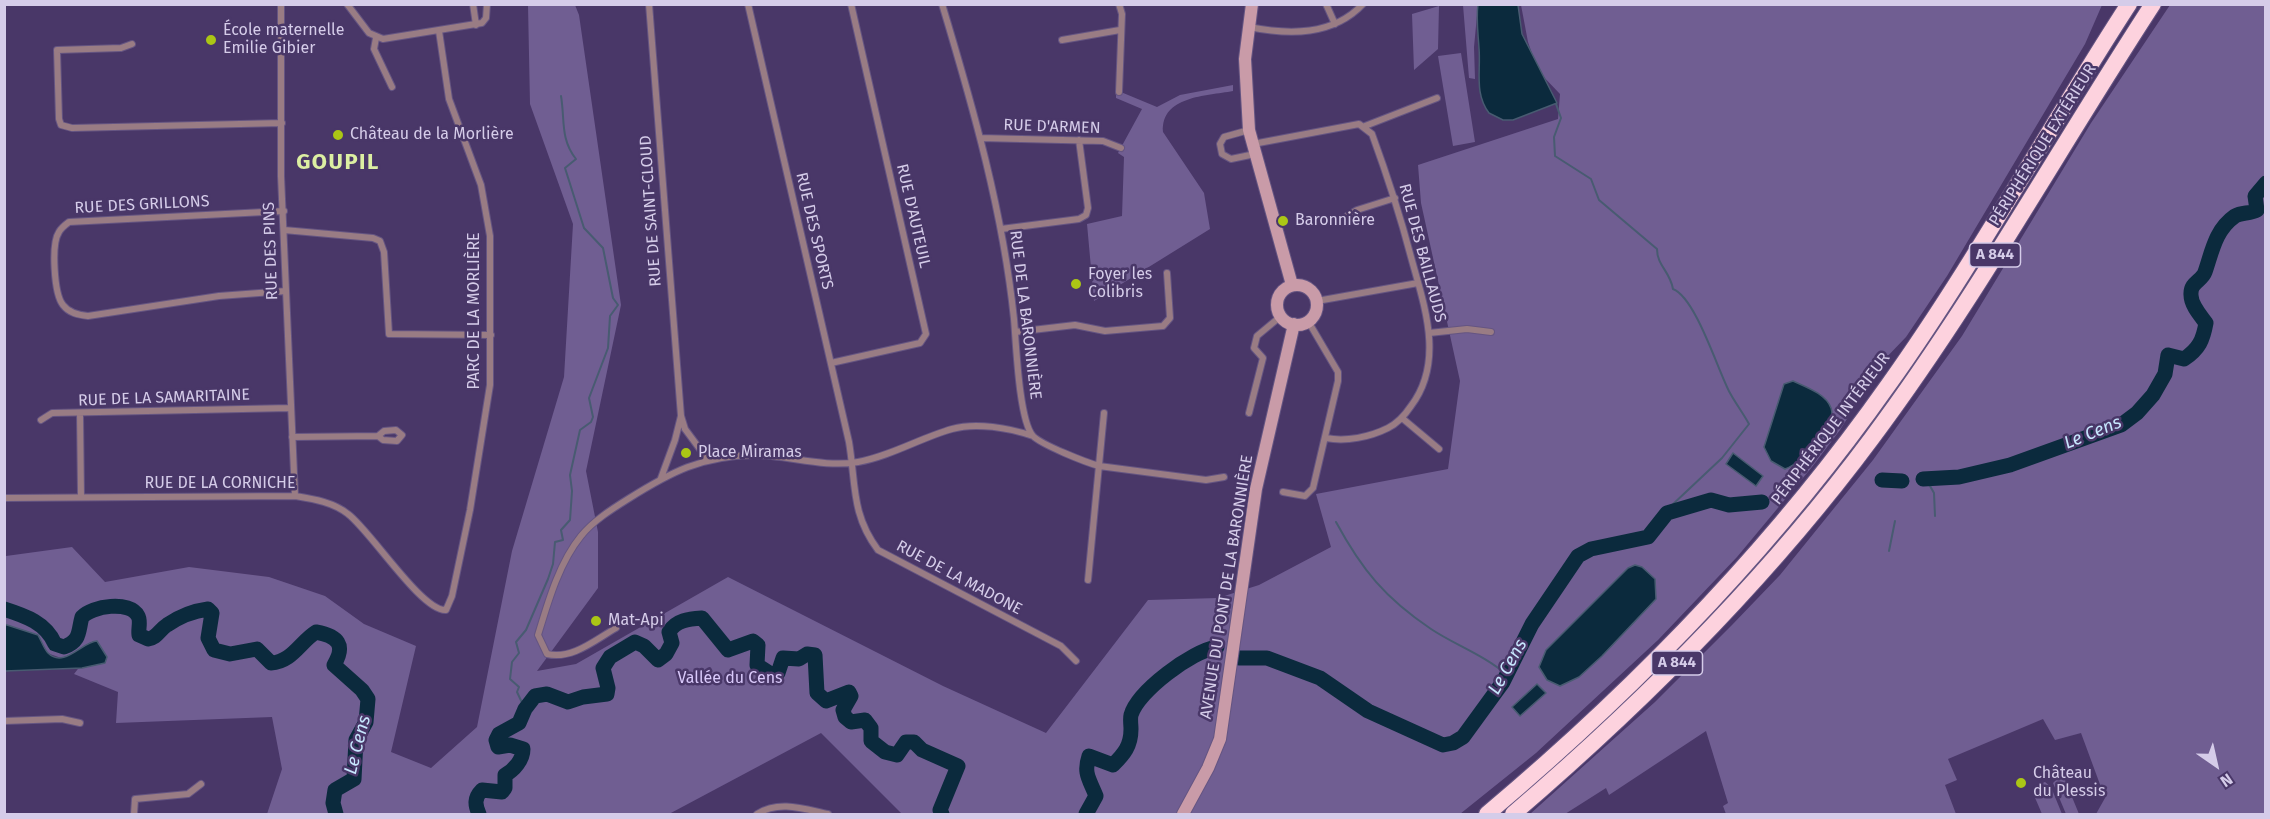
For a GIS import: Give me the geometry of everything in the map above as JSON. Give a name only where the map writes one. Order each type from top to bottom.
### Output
[{"type":"highway","name":"PÉRIPHÉRIQUE INTÉRIEUR","points":[[1487,814],[1626,688],[1702,613],[1751,560],[1832,462],[1929,326],[2129,4]]},
{"type":"highway","name":"PÉRIPHÉRIQUE EXTÉRIEUR","points":[[1513,814],[1599,739],[1702,637],[1774,559],[1842,477],[1901,398],[1958,315],[2153,4]]},
{"type":"street","name":"RUE DES PINS","points":[[281,4],[284,230],[295,496]]},
{"type":"street","points":[[346,4],[376,38],[384,39],[482,23],[486,18],[487,4]]},
{"type":"street","points":[[473,4],[476,25]]},
{"type":"street","name":"RUE DE SAINT-CLOUD","points":[[649,4],[681,416],[685,429],[708,460]]},
{"type":"street","name":"RUE DES SPORTS","points":[[748,4],[852,463]]},
{"type":"street","name":"RUE D'AUTEUIL","points":[[831,363],[920,343],[926,334],[850,4]]},
{"type":"street","name":"RUE DE LA BARONNIÈRE","points":[[942,4],[980,138],[1001,229],[1026,420],[1033,436]]},
{"type":"street","points":[[1119,4],[1122,14],[1119,92]]},
{"type":"street","points":[[1252,4],[1245,59],[1250,130],[1292,285]]},
{"type":"street","points":[[1326,4],[1335,24]]},
{"type":"street","points":[[1248,27],[1296,33],[1335,24],[1363,4]]},
{"type":"street","points":[[1062,40],[1120,30]]},
{"type":"street","name":"PARC DE LA MORLIÈRE","points":[[439,31],[453,117],[481,185],[488,218],[491,335],[490,385],[452,596]]},
{"type":"street","points":[[376,38],[374,49],[392,87]]},
{"type":"street","points":[[132,44],[121,48],[57,50],[61,125],[72,128],[282,123]]},
{"type":"street","points":[[1250,130],[1224,137],[1220,148],[1222,154],[1231,159],[1254,149],[1359,124],[1365,126],[1437,98]]},
{"type":"street","name":"RUE DES BAILLAUDS","points":[[1326,438],[1336,440],[1367,435],[1393,426],[1418,397],[1425,380],[1430,349],[1429,333],[1418,283],[1395,198],[1372,135],[1365,126]]},
{"type":"street","name":"RUE D'ARMEN","points":[[980,138],[1103,141],[1121,148]]},
{"type":"street","points":[[1001,229],[1079,219],[1086,215],[1088,208],[1079,140]]},
{"type":"street","points":[[1347,216],[1357,210],[1395,198]]},
{"type":"street","name":"RUE DES GRILLONS","points":[[284,211],[69,222],[59,229],[56,238],[56,292],[63,306],[75,315],[88,316],[219,296],[286,291]]},
{"type":"street","points":[[284,230],[373,238],[380,241],[384,252],[389,334],[491,335]]},
{"type":"street","points":[[1015,332],[1075,325],[1105,331],[1163,326],[1170,318],[1167,273]]},
{"type":"street","points":[[1317,301],[1418,283]]},
{"type":"street","points":[[1292,285],[1308,288],[1317,301],[1316,312],[1308,321],[1294,324],[1281,316],[1278,307],[1279,297],[1292,285]]},
{"type":"street","points":[[1249,413],[1263,358],[1254,348],[1257,336],[1281,316]]},
{"type":"street","points":[[1283,492],[1305,496],[1310,493],[1326,438],[1338,381],[1338,372],[1308,321]]},
{"type":"street","name":"AVENUE DU PONT DE LA BARONNIÈRE","points":[[1184,814],[1220,739],[1256,489],[1294,324]]},
{"type":"street","points":[[1429,333],[1467,329],[1491,332]]},
{"type":"street","name":"RUE DE LA SAMARITAINE","points":[[41,420],[52,413],[290,408]]},
{"type":"street","points":[[1088,580],[1104,413]]},
{"type":"street","points":[[80,414],[81,497]]},
{"type":"street","name":"RUE DE SAINT-CLOUD","points":[[661,478],[681,416]]},
{"type":"street","points":[[1402,418],[1439,449]]},
{"type":"street","points":[[616,628],[576,652],[558,656],[547,654],[537,635],[569,555],[582,534],[612,509],[661,478],[693,463],[756,455],[852,463],[873,459],[952,429],[971,427],[1018,431],[1033,436],[1086,463],[1099,466],[1206,480],[1224,477]]},
{"type":"street","points":[[292,436],[378,436]]},
{"type":"street","name":"RUE DE LA MADONE","points":[[852,463],[856,502],[864,531],[878,550],[1061,646],[1076,661]]},
{"type":"street","name":"RUE DE LA CORNICHE","points":[[4,498],[295,496],[314,499],[346,512],[358,522],[403,577],[436,607],[447,610],[452,596]]},
{"type":"street","points":[[4,721],[62,719],[80,723]]},
{"type":"street","points":[[134,814],[135,799],[188,794],[201,784]]},
{"type":"street","points":[[757,814],[766,809],[785,806],[828,814]]},
{"type":"green space","name":"Vallée du Cens","points":[[528,5],[575,5],[579,15],[621,305],[586,471],[598,532],[598,588],[537,671],[576,664],[728,577],[943,686],[1046,733],[1148,600],[1218,598],[1259,585],[1331,547],[1316,494],[1448,469],[1460,381],[1421,203],[1418,165],[1558,119],[1560,94],[1538,71],[1528,42],[1521,5],[2102,5],[2085,44],[1947,276],[1906,337],[1883,361],[1840,430],[1812,467],[1737,557],[1658,640],[1536,753],[1460,814],[902,814],[821,733],[669,814],[267,814],[282,769],[272,717],[116,723],[118,692],[74,674],[81,665],[47,653],[5,628],[4,560],[6,556],[72,547],[105,582],[189,567],[269,577],[325,596],[364,624],[416,646],[391,752],[431,768],[477,727],[512,551],[564,377],[573,224],[530,104]]},
{"type":"green space","points":[[1463,5],[1478,5],[1474,47],[1475,79],[1469,78]]},
{"type":"green space","points":[[2170,5],[2265,5],[2265,814],[2096,814],[2105,798],[2081,733],[2055,740],[2043,719],[1948,759],[1957,780],[1945,785],[1956,814],[1726,814],[1723,806],[1728,803],[1706,731],[1609,795],[1606,788],[1565,814],[1530,814],[1655,702],[1732,625],[1780,575],[1873,460],[1962,336],[2091,123]]},
{"type":"green space","points":[[1439,6],[1438,49],[1414,70],[1412,14]]},
{"type":"green space","points":[[1461,53],[1475,142],[1453,146],[1438,56]]},
{"type":"green space","points":[[1233,85],[1233,91],[1198,97],[1177,105],[1169,111],[1164,120],[1163,132],[1204,193],[1210,229],[1094,301],[1087,224],[1122,216],[1124,157],[1118,153],[1142,109],[1116,98],[1116,90],[1157,107],[1180,95]]},
{"type":"green space","points":[[2059,777],[2065,780],[2079,814],[2066,814],[2053,783]]},
{"type":"green space","points":[[2045,782],[2051,787],[2062,814],[2042,814],[2033,793],[2038,785]]},
{"type":"water","points":[[1478,4],[1518,5],[1522,34],[1557,103],[1513,120],[1503,120],[1489,113],[1481,98],[1479,82]]},
{"type":"water","points":[[1793,381],[1825,399],[1831,408],[1832,416],[1824,435],[1817,444],[1800,460],[1785,469],[1771,461],[1764,447],[1784,384]]},
{"type":"water","points":[[1733,453],[1763,476],[1756,486],[1726,464]]},
{"type":"water","points":[[1635,565],[1642,567],[1655,579],[1656,599],[1579,677],[1560,686],[1547,680],[1539,667],[1546,650],[1628,568]]},
{"type":"water","points":[[4,624],[38,635],[48,653],[54,657],[67,656],[97,641],[107,657],[105,663],[82,668],[5,671]]},
{"type":"water","points":[[1537,684],[1546,693],[1520,716],[1512,707]]},
{"type":"waterway","points":[[525,709],[517,692],[519,687],[510,679],[512,662],[519,653],[516,642],[526,630],[548,579],[553,564],[555,542],[563,540],[561,530],[570,520],[572,491],[570,475],[580,430],[591,422],[593,417],[589,398],[608,348],[610,316],[618,305],[613,298],[603,248],[584,228],[565,168],[576,159],[565,136],[561,96]]},
{"type":"waterway","points":[[1556,104],[1561,118],[1554,137],[1555,156],[1591,179],[1599,200],[1657,249],[1659,260],[1673,289],[1682,295],[1698,320],[1730,393],[1749,424],[1722,458],[1671,506],[1667,513]]},
{"type":"waterway","name":"Le Cens","points":[[1923,479],[1959,477],[2010,465],[2121,425],[2137,413],[2153,395],[2165,374],[2168,355],[2184,359],[2200,344],[2206,323],[2192,302],[2192,287],[2203,275],[2215,242],[2223,228],[2235,216],[2257,210],[2255,196],[2266,183]]},
{"type":"waterway","points":[[1926,479],[1934,493],[1935,516]]},
{"type":"waterway","name":"Le Cens","points":[[1882,480],[1902,481]]},
{"type":"waterway","name":"Le Cens","points":[[1239,658],[1267,658],[1320,678],[1368,711],[1443,745],[1453,743],[1463,737],[1503,682],[1532,624],[1578,556],[1591,549],[1648,537],[1667,513],[1711,500],[1729,505],[1762,502]]},
{"type":"waterway","points":[[1889,551],[1895,521]]},
{"type":"waterway","points":[[1336,522],[1365,569],[1400,606],[1440,635],[1489,662],[1507,675]]},
{"type":"waterway","name":"Le Cens","points":[[4,609],[34,621],[46,631],[55,644],[64,647],[76,639],[82,617],[94,610],[111,606],[134,611],[139,618],[139,635],[148,639],[177,619],[208,609],[212,613],[208,638],[214,650],[230,654],[257,649],[271,663],[285,659],[316,632],[335,639],[338,642],[339,652],[334,665],[362,690],[368,699],[366,722],[356,740],[354,779],[335,790],[333,803],[336,814]]},
{"type":"waterway","name":"Le Cens","points":[[479,814],[476,802],[479,793],[482,790],[502,792],[505,788],[505,775],[517,764],[523,753],[523,749],[510,745],[498,747],[496,740],[499,734],[519,723],[525,709],[535,696],[547,694],[568,702],[583,697],[607,694],[608,688],[603,668],[610,657],[635,642],[644,646],[658,660],[666,654],[672,643],[669,632],[675,625],[683,621],[702,618],[728,650],[753,641],[758,645],[757,665],[774,676],[778,673],[783,658],[799,659],[807,654],[815,655],[817,693],[826,701],[849,692],[851,696],[843,710],[845,717],[851,722],[865,720],[871,728],[871,741],[885,752],[897,755],[906,742],[914,742],[922,750],[958,766],[940,810],[942,814]]},
{"type":"waterway","name":"Le Cens","points":[[1086,814],[1096,796],[1087,772],[1089,756],[1113,765],[1128,745],[1131,735],[1131,715],[1144,695],[1181,664],[1206,650],[1217,647]]},
{"type":"place","name":"École maternelle Emilie Gibier","points":[[211,40]]},
{"type":"place","name":"Château de la Morlière","points":[[338,135]]},
{"type":"place","name":"Baronnière","points":[[1283,221]]},
{"type":"place","name":"Foyer les Colibris","points":[[1076,284]]},
{"type":"place","name":"Place Miramas","points":[[686,453]]},
{"type":"place","name":"Mat-Api","points":[[596,621]]},
{"type":"place","name":"Château du Plessis","points":[[2021,783]]},
{"type":"district","name":"GOUPIL","points":[[338,163]]}]
